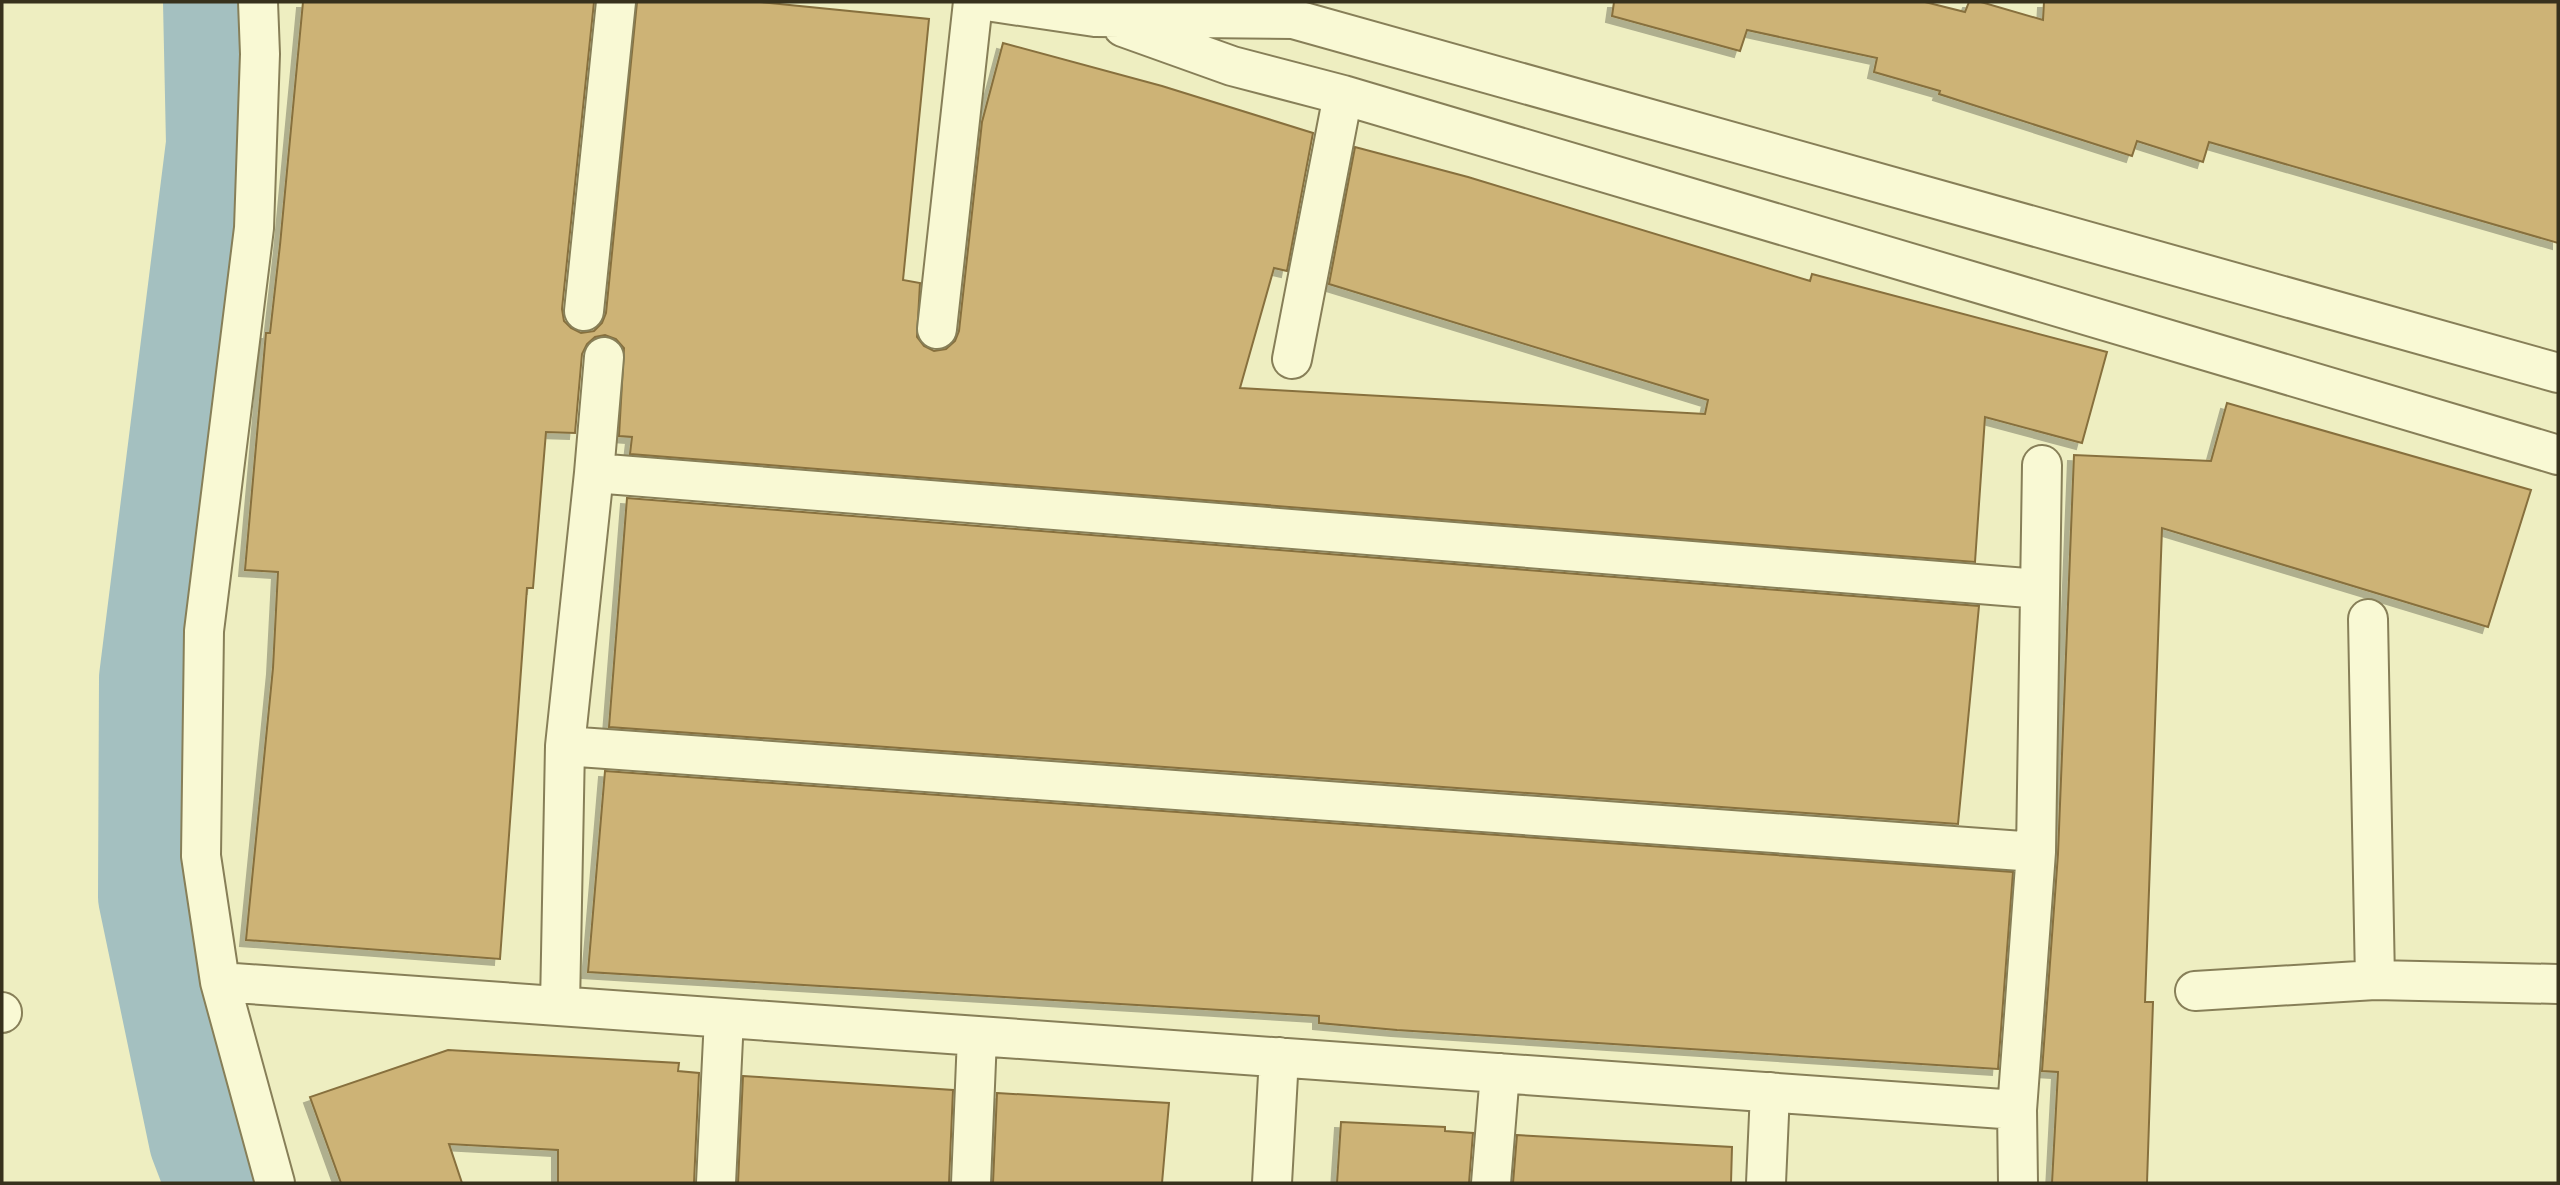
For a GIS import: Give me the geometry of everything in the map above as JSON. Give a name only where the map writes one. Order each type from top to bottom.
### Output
[{"type":"street","points":[[258,2],[260,54],[254,228],[204,631],[201,856],[220,982],[275,1183]]},
{"type":"street","points":[[584,311],[617,2]]},
{"type":"street","points":[[937,329],[973,2]]},
{"type":"street","points":[[993,2],[1095,17],[1293,19],[2558,373]]},
{"type":"street","points":[[1095,17],[1232,66],[1343,95],[2558,455]]},
{"type":"street","points":[[1292,359],[1343,95]]},
{"type":"street","points":[[560,1006],[565,746],[604,358]]},
{"type":"street","points":[[2018,1183],[2017,1110],[2036,852],[2042,465]]},
{"type":"street","points":[[594,473],[2040,589]]},
{"type":"street","points":[[2368,619],[2375,980]]},
{"type":"street","points":[[565,746],[2036,852]]},
{"type":"street","points":[[2195,991],[2375,980],[2558,984]]},
{"type":"street","points":[[220,982],[2017,1110]]},
{"type":"street","points":[[716,1183],[724,1018]]},
{"type":"street","points":[[971,1183],[977,1037]]},
{"type":"street","points":[[1272,1183],[1279,1057]]},
{"type":"street","points":[[1491,1183],[1500,1073]]},
{"type":"street","points":[[1766,1183],[1770,1092]]},
{"type":"building","points":[[303,2],[594,2],[562,309],[564,321],[581,333],[594,331],[602,323],[606,313],[637,2],[760,2],[929,19],[903,280],[920,283],[917,337],[924,346],[934,351],[946,349],[955,341],[959,331],[982,122],[1003,43],[1162,86],[1313,133],[1287,271],[1274,268],[1240,388],[1705,414],[1708,400],[1329,284],[1355,147],[1468,177],[1810,281],[1812,274],[2107,352],[2082,443],[1985,417],[1975,562],[630,454],[632,437],[619,436],[624,348],[616,339],[605,335],[595,337],[587,344],[582,354],[575,433],[546,432],[533,588],[527,588],[500,959],[246,940],[273,668],[278,572],[245,570],[266,333],[270,333],[280,245]]},
{"type":"building","points":[[1614,2],[1925,2],[1965,12],[1969,2],[1981,2],[2043,20],[2044,2],[2558,2],[2558,243],[2209,142],[2203,162],[2137,141],[2132,156],[1939,94],[1940,91],[1874,72],[1877,58],[1747,30],[1740,51],[1612,16]]},
{"type":"building","points":[[2227,403],[2531,490],[2488,627],[2162,528],[2145,1002],[2153,1002],[2147,1183],[2052,1183],[2058,1072],[2042,1071],[2058,854],[2074,455],[2211,461]]},
{"type":"building","points":[[627,498],[1979,606],[1958,824],[609,727]]},
{"type":"building","points":[[605,771],[2013,872],[1998,1069],[1397,1030],[1319,1023],[1319,1016],[588,972]]},
{"type":"building","points":[[448,1050],[679,1063],[678,1071],[699,1073],[694,1183],[558,1183],[558,1150],[449,1144],[462,1183],[341,1183],[310,1097]]},
{"type":"building","points":[[743,1076],[953,1090],[949,1183],[738,1183]]},
{"type":"building","points":[[997,1093],[1169,1103],[1162,1183],[993,1183]]},
{"type":"building","points":[[1341,1122],[1445,1127],[1445,1131],[1473,1133],[1469,1183],[1337,1183]]},
{"type":"building","points":[[1517,1135],[1732,1147],[1731,1183],[1513,1183]]},
{"type":"waterway","points":[[214,2],[217,144],[150,678],[149,897],[200,1141],[216,1183]]}]
